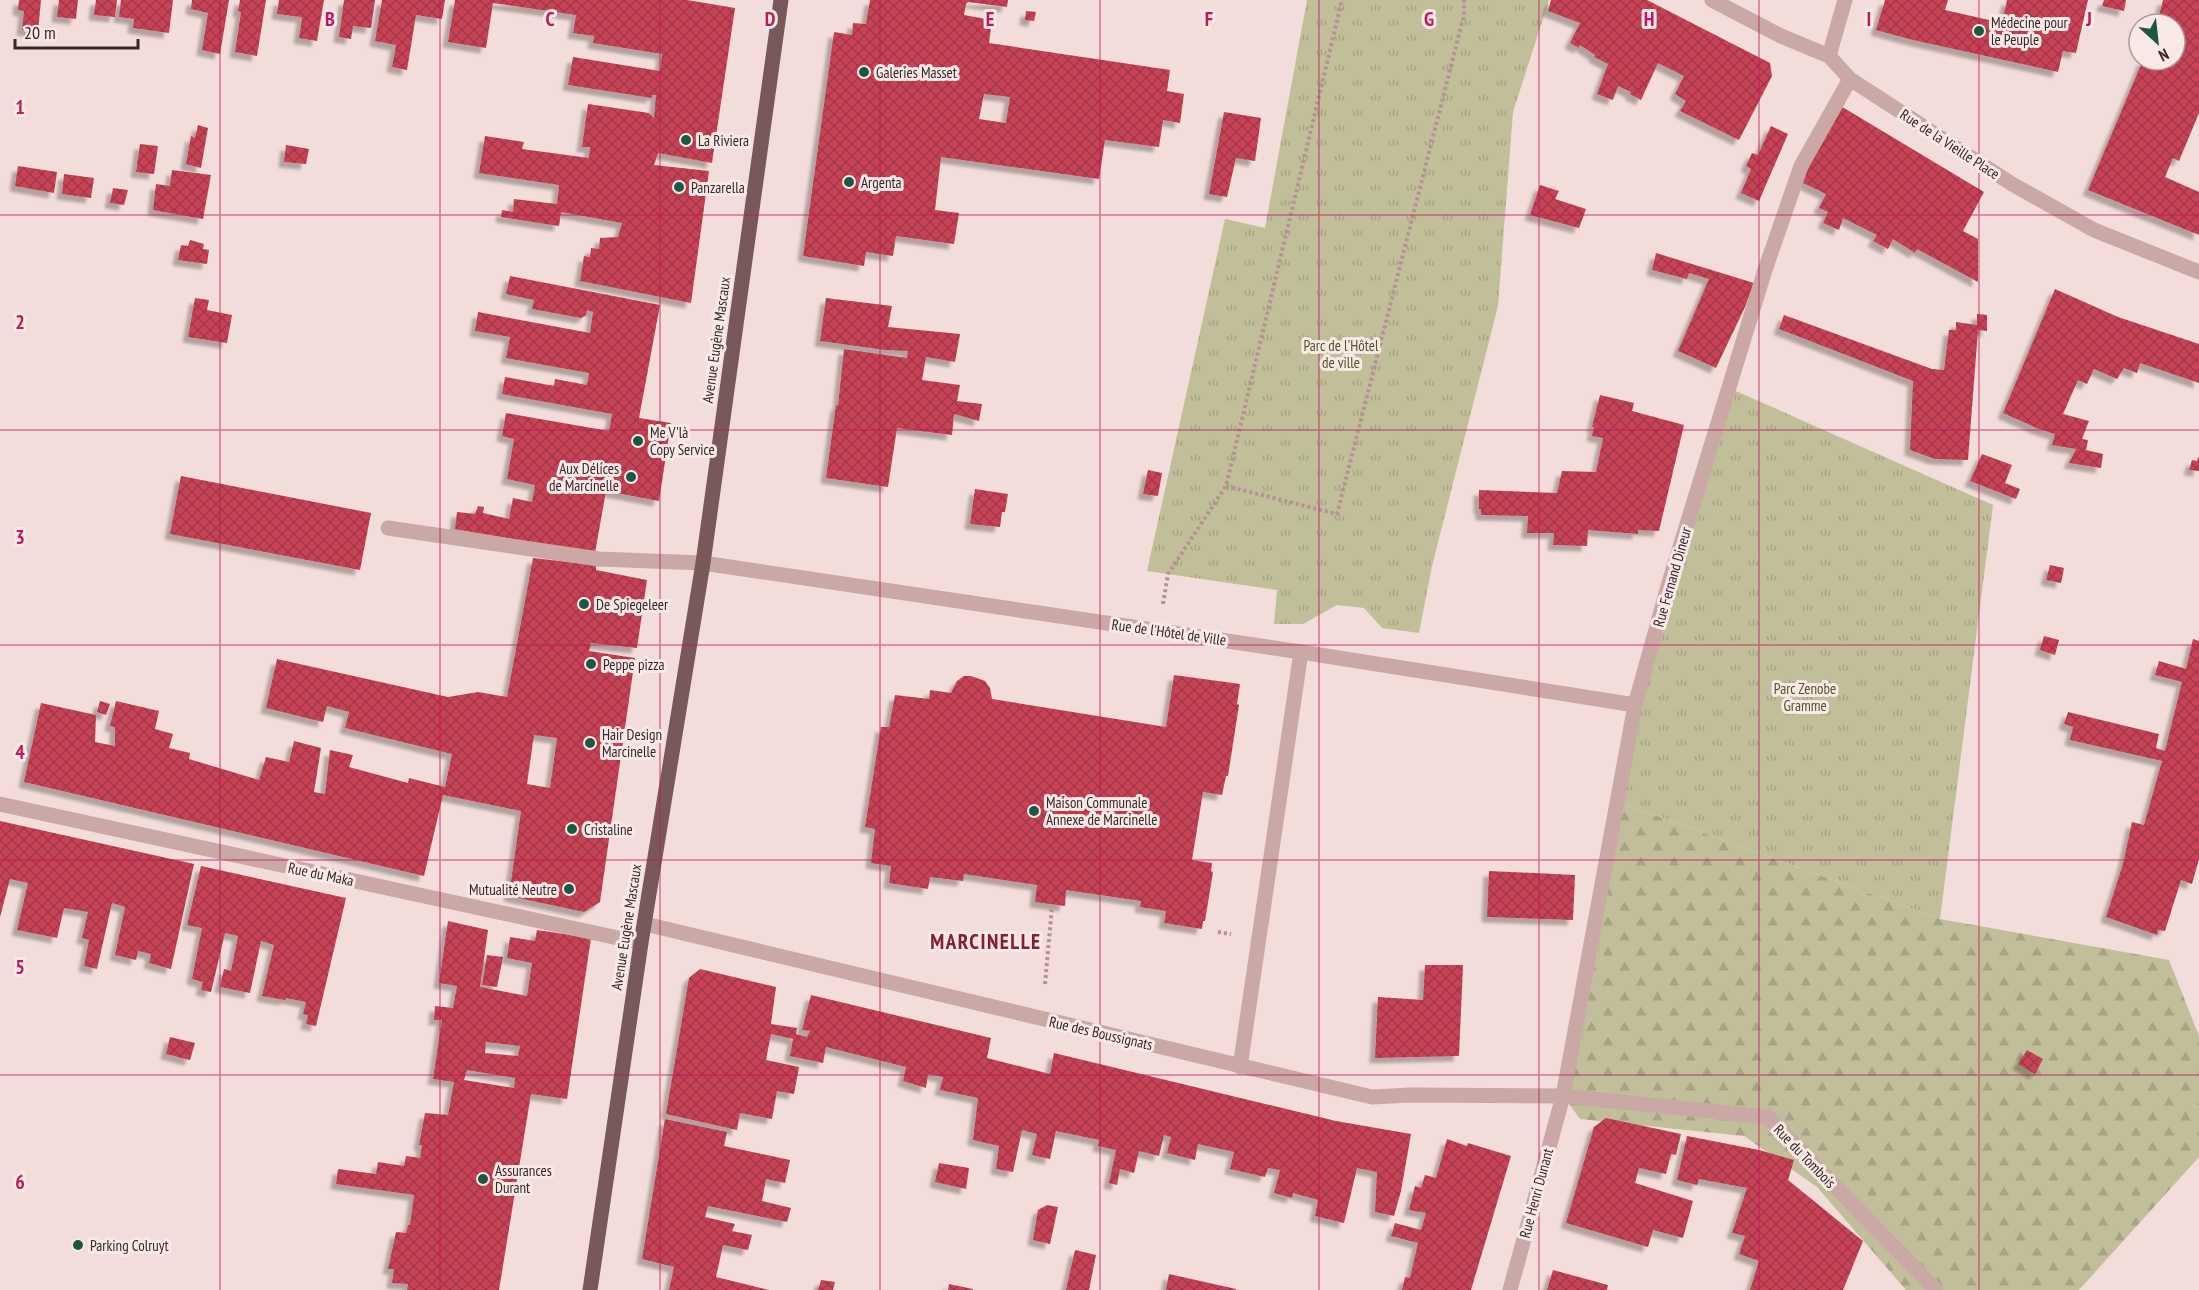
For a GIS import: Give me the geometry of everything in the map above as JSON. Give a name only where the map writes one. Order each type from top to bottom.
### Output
[{"type":"main road","name":"Avenue Eugène Mascaux","points":[[590,1290],[641,943],[703,563],[778,0]]},
{"type":"street","name":"Rue de la Vieille Place","points":[[1712,0],[1781,36],[1829,56],[1850,79],[2012,184],[2094,230],[2199,272]]},
{"type":"street","points":[[1829,56],[1845,0]]},
{"type":"street","name":"Rue Fernand Dineur","points":[[1563,1096],[1635,705],[1668,586],[1765,270],[1801,166],[1850,79]]},
{"type":"street","name":"Rue de l'Hôtel de Ville","points":[[388,528],[598,560],[703,563],[1301,652],[1635,705]]},
{"type":"street","points":[[1240,1067],[1301,652]]},
{"type":"street","name":"Rue du Maka","points":[[0,804],[641,943]]},
{"type":"street","name":"Rue des Boussignats","points":[[645,924],[1372,1097],[1410,1095],[1563,1096]]},
{"type":"street","name":"Rue Henri Dunant","points":[[1510,1290],[1563,1096]]},
{"type":"street","name":"Rue du Tombois","points":[[1563,1096],[1768,1117],[1936,1290]]},
{"type":"path","points":[[1158,631],[1168,574],[1226,486],[1342,0]]},
{"type":"path","points":[[1226,486],[1337,514],[1464,15],[1464,0]]},
{"type":"path","points":[[1045,984],[1052,907]]},
{"type":"green space","name":"Parc de l'Hôtel de ville","points":[[1307,0],[1549,0],[1513,112],[1498,306],[1432,566],[1419,633],[1382,628],[1364,608],[1337,605],[1303,624],[1274,624],[1277,590],[1147,571],[1225,219],[1265,228]]},
{"type":"green space","name":"Parc Zenobe Gramme","points":[[1729,388],[1993,505],[1940,919],[1616,801]]},
{"type":"green space","points":[[1616,801],[1940,919],[2169,960],[2199,1036],[2199,1157],[2079,1290],[1906,1290],[1817,1187],[1744,1136],[1580,1119],[1562,1094]]},
{"type":"building","points":[[19,0],[41,0],[38,32],[22,30],[24,11],[18,10]]},
{"type":"building","points":[[59,0],[78,0],[76,19],[57,17]]},
{"type":"building","points":[[96,0],[117,0],[115,17],[94,15]]},
{"type":"building","points":[[121,0],[173,0],[169,33],[133,28],[134,19],[119,17]]},
{"type":"building","points":[[192,0],[229,0],[220,54],[202,50],[208,13],[191,9]]},
{"type":"building","points":[[240,0],[266,0],[257,56],[235,52],[241,12],[238,11]]},
{"type":"building","points":[[279,0],[324,0],[317,41],[299,38],[301,17],[277,14]]},
{"type":"building","points":[[344,0],[375,0],[371,28],[353,26],[351,39],[339,37]]},
{"type":"building","points":[[382,0],[445,0],[442,19],[416,15],[407,70],[392,67],[396,45],[375,41]]},
{"type":"building","points":[[455,0],[687,0],[735,8],[712,163],[658,153],[654,165],[709,171],[691,303],[580,281],[584,256],[590,257],[591,248],[599,249],[600,238],[618,237],[622,223],[561,212],[559,226],[501,217],[502,210],[513,212],[514,199],[557,204],[559,185],[479,173],[485,136],[524,142],[522,149],[589,158],[590,147],[582,147],[588,104],[649,113],[654,118],[656,95],[652,95],[652,98],[568,85],[573,57],[660,71],[662,54],[593,43],[594,36],[573,33],[576,15],[493,3],[486,48],[448,42]]},
{"type":"building","points":[[870,0],[1008,0],[1007,7],[968,2],[964,15],[992,20],[989,43],[1170,70],[1167,91],[1184,94],[1180,123],[1163,120],[1159,147],[1105,140],[1099,179],[941,157],[935,210],[959,213],[954,244],[896,236],[893,256],[866,252],[864,266],[803,256],[834,32],[852,35],[853,23],[866,24]],"holes":[[[984,94],[1010,97],[1006,123],[979,119]]]},
{"type":"building","points":[[1551,0],[1647,0],[1770,63],[1772,76],[1739,140],[1680,111],[1686,101],[1675,94],[1684,76],[1658,63],[1641,100],[1618,86],[1613,100],[1597,94],[1608,64],[1594,57],[1595,55],[1580,45],[1579,48],[1570,43],[1580,23],[1548,11]]},
{"type":"building","points":[[1885,0],[1948,0],[1945,10],[2002,23],[2007,0],[2088,0],[2076,53],[2063,51],[2058,72],[1876,30]]},
{"type":"building","points":[[2104,0],[2126,0],[2124,11],[2102,6]]},
{"type":"building","points":[[2163,0],[2199,0],[2199,113],[2179,161],[2173,158],[2165,177],[2199,192],[2199,235],[2088,190],[2138,72],[2187,72],[2187,12],[2160,12]]},
{"type":"building","points":[[1026,11],[1036,12],[1034,21],[1025,20]]},
{"type":"building","points":[[1839,105],[1984,192],[1963,231],[1978,239],[1978,282],[1917,249],[1915,253],[1893,239],[1888,249],[1873,241],[1877,235],[1843,218],[1839,230],[1823,223],[1828,212],[1819,208],[1826,194],[1801,182]]},
{"type":"building","points":[[1224,112],[1261,118],[1255,161],[1236,158],[1227,197],[1209,194]]},
{"type":"building","points":[[198,125],[208,128],[201,168],[186,164],[191,136],[195,138]]},
{"type":"building","points":[[1771,126],[1788,134],[1759,201],[1741,193],[1751,169],[1746,166],[1752,153],[1758,155]]},
{"type":"building","points":[[140,144],[158,146],[154,174],[136,172]]},
{"type":"building","points":[[286,145],[309,149],[306,164],[284,162]]},
{"type":"building","points":[[18,166],[57,172],[54,193],[15,186]]},
{"type":"building","points":[[172,170],[211,175],[203,219],[153,210],[156,184],[170,186]]},
{"type":"building","points":[[64,174],[94,178],[91,198],[62,194]]},
{"type":"building","points":[[1540,185],[1559,191],[1555,199],[1586,209],[1579,228],[1530,215]]},
{"type":"building","points":[[113,188],[128,190],[124,205],[110,203]]},
{"type":"building","points":[[190,240],[204,244],[203,249],[209,250],[207,264],[178,260],[181,245],[188,246]]},
{"type":"building","points":[[1656,253],[1754,283],[1716,368],[1678,351],[1709,279],[1689,273],[1687,279],[1652,270]]},
{"type":"building","points":[[510,276],[660,305],[639,418],[671,423],[659,501],[606,491],[595,553],[455,529],[457,512],[475,514],[478,506],[484,507],[483,513],[509,519],[513,498],[532,502],[535,485],[507,479],[514,439],[502,436],[506,413],[609,431],[612,414],[502,394],[505,377],[554,386],[555,379],[587,385],[589,373],[506,358],[510,337],[475,331],[478,312],[590,333],[593,312],[587,310],[586,315],[581,318],[532,309],[534,300],[506,294]]},
{"type":"building","points":[[2055,289],[2118,317],[2199,344],[2199,383],[2140,363],[2137,373],[2124,368],[2117,379],[2094,369],[2087,384],[2078,380],[2063,414],[2089,421],[2082,439],[2088,440],[2086,450],[2103,454],[2101,468],[2069,463],[2076,449],[2052,445],[2055,434],[2003,413]]},
{"type":"building","points":[[195,298],[209,300],[207,310],[232,315],[227,343],[188,337]]},
{"type":"building","points":[[826,298],[892,306],[888,327],[960,334],[955,362],[926,357],[922,380],[960,385],[957,401],[982,404],[979,421],[954,414],[952,435],[897,428],[888,487],[826,478],[836,405],[838,406],[844,349],[907,358],[908,351],[820,341]]},
{"type":"building","points":[[1977,314],[1987,315],[1987,331],[1978,330],[1968,460],[1935,459],[1910,450],[1913,381],[1779,329],[1784,315],[1932,369],[1944,370],[1949,330],[1956,330],[1956,322],[1977,325]]},
{"type":"building","points":[[1600,395],[1634,403],[1632,411],[1684,425],[1659,531],[1638,530],[1638,534],[1588,530],[1587,546],[1553,545],[1554,533],[1527,533],[1528,516],[1481,515],[1479,490],[1557,493],[1562,471],[1596,472],[1603,438],[1592,436],[1594,427],[1592,427]]},
{"type":"building","points":[[1982,454],[2012,465],[2005,483],[2020,489],[2016,499],[1970,481]]},
{"type":"building","points":[[2199,456],[2199,471],[2189,470],[2192,460],[2197,461]]},
{"type":"building","points":[[1148,470],[1162,473],[1158,496],[1143,494]]},
{"type":"building","points":[[181,476],[371,513],[360,570],[170,534]]},
{"type":"building","points":[[975,489],[1008,494],[1000,527],[970,524]]},
{"type":"building","points":[[533,558],[596,565],[596,570],[647,580],[637,648],[591,643],[589,651],[635,658],[600,902],[584,912],[509,896],[521,811],[443,795],[424,876],[24,782],[41,703],[96,715],[95,742],[115,746],[115,727],[110,726],[116,701],[159,711],[155,729],[173,734],[169,748],[190,753],[189,759],[259,780],[266,757],[289,762],[294,741],[321,748],[314,792],[325,794],[330,750],[353,755],[349,767],[408,783],[409,778],[445,787],[452,754],[345,728],[349,712],[327,706],[323,722],[266,708],[277,659],[448,697],[478,692],[507,697]],"holes":[[[534,735],[557,738],[550,788],[527,784]]]},
{"type":"building","points":[[2050,565],[2064,568],[2061,583],[2046,580]]},
{"type":"building","points":[[2044,636],[2059,640],[2055,655],[2040,650]]},
{"type":"building","points":[[2193,639],[2199,641],[2199,859],[2192,884],[2181,880],[2165,931],[2158,930],[2157,935],[2106,917],[2123,864],[2132,822],[2144,825],[2162,761],[2070,740],[2073,727],[2064,724],[2068,712],[2159,734],[2156,748],[2165,751],[2182,682],[2155,675],[2159,661],[2186,669]]},
{"type":"building","name":"Maison Communale Annexe de Marcinelle","points":[[1174,675],[1240,684],[1228,776],[1226,776],[1222,795],[1203,792],[1192,860],[1212,863],[1211,871],[1213,872],[1202,929],[1164,923],[1166,911],[1140,907],[1141,901],[1066,890],[1065,906],[1035,902],[1037,885],[964,874],[963,881],[930,877],[928,889],[889,883],[891,866],[871,863],[875,829],[865,827],[881,727],[889,727],[895,695],[929,699],[930,690],[951,693],[957,681],[964,676],[971,676],[985,681],[990,688],[992,699],[1166,727]]},
{"type":"building","points":[[100,701],[110,704],[106,715],[97,712]]},
{"type":"building","points":[[0,821],[194,864],[171,969],[149,963],[151,954],[138,951],[136,960],[115,955],[125,907],[112,903],[97,969],[84,966],[89,940],[82,938],[88,912],[64,908],[57,938],[17,930],[28,883],[10,879],[0,917]]},
{"type":"building","points":[[201,866],[346,898],[316,1026],[306,1024],[308,1015],[303,1014],[306,1002],[262,996],[274,945],[261,941],[250,993],[220,987],[224,969],[231,971],[238,936],[225,933],[211,992],[201,990],[203,982],[192,979],[202,928],[187,925]]},
{"type":"building","points":[[1489,871],[1575,875],[1573,920],[1487,917]]},
{"type":"building","points":[[448,921],[488,930],[480,987],[527,996],[532,963],[507,958],[510,937],[535,941],[537,930],[591,938],[567,1099],[531,1094],[499,1290],[407,1290],[408,1284],[392,1283],[394,1269],[388,1269],[396,1232],[406,1233],[410,1225],[414,1195],[336,1184],[338,1169],[376,1174],[378,1162],[404,1166],[406,1156],[420,1158],[422,1145],[419,1145],[425,1113],[448,1115],[454,1082],[433,1079],[442,1020],[434,1020],[435,1006],[453,1008],[457,986],[439,983]],"holes":[[[486,1042],[520,1046],[518,1056],[485,1053]],[[467,1070],[515,1078],[514,1088],[464,1080]]]},
{"type":"building","points":[[487,955],[503,957],[497,987],[482,985]]},
{"type":"building","points":[[1425,965],[1463,965],[1459,1056],[1375,1058],[1378,997],[1423,1000]]},
{"type":"building","points":[[700,969],[776,987],[771,1024],[797,1028],[796,1034],[807,1037],[810,1031],[802,1030],[811,995],[991,1038],[987,1058],[1050,1074],[1054,1053],[1336,1121],[1411,1134],[1394,1216],[1375,1212],[1377,1172],[1357,1168],[1344,1223],[1315,1216],[1318,1200],[1293,1193],[1292,1198],[1274,1193],[1280,1170],[1268,1168],[1265,1177],[1230,1169],[1234,1152],[1198,1144],[1195,1160],[1167,1153],[1171,1137],[1164,1135],[1159,1156],[1139,1151],[1134,1173],[1120,1169],[1117,1185],[1109,1183],[1116,1150],[1098,1146],[1099,1140],[1056,1131],[1050,1159],[1032,1155],[1037,1134],[1022,1130],[1013,1172],[996,1169],[999,1146],[973,1140],[978,1098],[940,1090],[943,1077],[928,1074],[926,1088],[903,1081],[906,1067],[826,1047],[823,1063],[790,1056],[793,1039],[771,1034],[766,1060],[799,1067],[794,1094],[777,1091],[772,1119],[740,1113],[737,1130],[666,1114],[689,978]]},
{"type":"building","points":[[170,1037],[195,1043],[190,1060],[166,1054]]},
{"type":"building","points":[[2027,1050],[2043,1059],[2035,1074],[2018,1064]]},
{"type":"building","points":[[1606,1118],[1681,1134],[1676,1155],[1671,1154],[1666,1174],[1639,1168],[1635,1183],[1693,1201],[1683,1238],[1653,1230],[1648,1247],[1566,1223],[1594,1127]]},
{"type":"building","points":[[665,1119],[727,1132],[724,1146],[790,1160],[785,1183],[766,1179],[762,1201],[791,1208],[787,1222],[708,1206],[705,1217],[735,1224],[732,1231],[752,1235],[748,1250],[723,1245],[716,1277],[769,1290],[669,1290],[674,1267],[642,1259]]},
{"type":"building","points":[[1687,1136],[1759,1150],[1794,1160],[1788,1180],[1863,1241],[1843,1290],[1750,1290],[1759,1261],[1739,1254],[1745,1236],[1732,1233],[1747,1188],[1699,1179],[1697,1185],[1677,1180]]},
{"type":"building","points":[[1447,1139],[1511,1156],[1471,1290],[1402,1290],[1405,1277],[1410,1278],[1418,1243],[1391,1236],[1395,1223],[1421,1230],[1426,1213],[1409,1210],[1415,1186],[1421,1188],[1425,1175],[1436,1178]]},
{"type":"building","points":[[939,1163],[969,1168],[966,1189],[935,1182]]},
{"type":"building","points":[[1047,1205],[1058,1207],[1050,1244],[1033,1240],[1038,1210]]},
{"type":"building","points":[[1075,1250],[1096,1255],[1089,1290],[1066,1290]]},
{"type":"building","points":[[1553,1270],[1608,1285],[1607,1290],[1547,1290]]},
{"type":"building","points":[[1169,1274],[1236,1289],[1236,1290],[1166,1290]]},
{"type":"building","points":[[821,1280],[835,1282],[833,1290],[818,1290]]},
{"type":"building","points":[[949,1284],[973,1289],[973,1290],[948,1290]]},
{"type":"place","name":"Médecine pour le Peuple","points":[[1979,31]]},
{"type":"place","name":"Galeries Masset","points":[[864,72]]},
{"type":"place","name":"La Riviera","points":[[686,140]]},
{"type":"place","name":"Argenta","points":[[849,182]]},
{"type":"place","name":"Panzarella","points":[[679,187]]},
{"type":"place","name":"Me V'là Copy Service","points":[[638,441]]},
{"type":"place","name":"Aux Délices de Marcinelle","points":[[631,477]]},
{"type":"place","name":"De Spiegeleer","points":[[584,604]]},
{"type":"place","name":"Peppe pizza","points":[[591,664]]},
{"type":"place","name":"Hair Design Marcinelle","points":[[590,743]]},
{"type":"place","name":"Maison Communale Annexe de Marcinelle","points":[[1034,811]]},
{"type":"place","name":"Cristaline","points":[[572,829]]},
{"type":"place","name":"Mutualité Neutre","points":[[569,889]]},
{"type":"place","name":"Assurances Durant","points":[[483,1179]]},
{"type":"place","name":"Parking Colruyt","points":[[78,1245]]},
{"type":"district","name":"MARCINELLE","points":[[986,941]]}]
